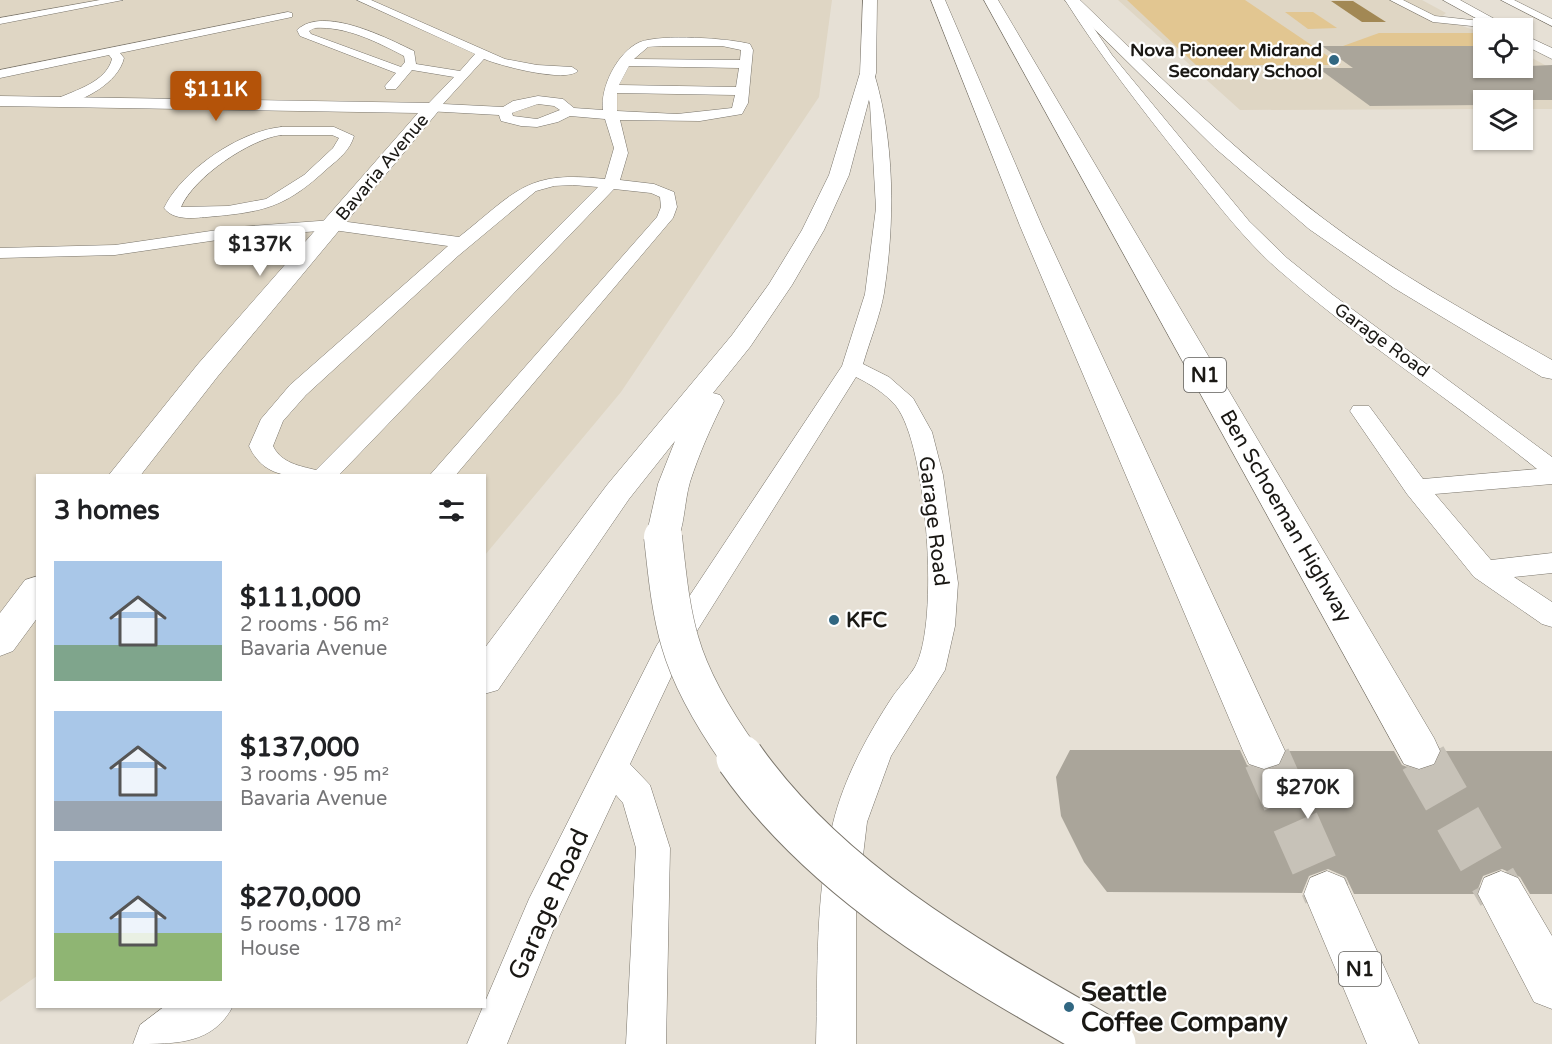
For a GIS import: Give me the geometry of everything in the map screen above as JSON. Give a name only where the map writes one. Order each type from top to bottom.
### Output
[{"type":"main road","points":[[486,676],[618,492],[741,341],[780,285],[813,230],[839,175],[868,72],[870,0]]},
{"type":"main road","points":[[938,0],[1031,226],[1264,751]]},
{"type":"main road","name":"Ben Schoeman Highway","points":[[991,0],[1419,751]]},
{"type":"main road","points":[[1071,0],[1224,146],[1316,224],[1439,306],[1552,371]]},
{"type":"main road","points":[[1450,0],[1484,18]]},
{"type":"main road","points":[[1533,44],[1552,54]]},
{"type":"main road","name":"Bavaria Avenue","points":[[0,101],[432,108]]},
{"type":"main road","name":"Bavaria Avenue","points":[[125,474],[208,370],[432,108]]},
{"type":"main road","points":[[741,341],[693,434],[674,477],[666,507],[663,537],[673,616],[685,656],[709,710],[757,785],[816,846],[892,908],[1031,997],[1112,1044]]},
{"type":"main road","points":[[0,641],[36,592]]},
{"type":"main road","name":"N1","points":[[1327,894],[1393,1044]]},
{"type":"main road","points":[[1501,894],[1552,984]]},
{"type":"main road","points":[[159,1044],[205,1008]]},
{"type":"lane","points":[[0,21],[118,0]]},
{"type":"lane","points":[[362,0],[482,54],[517,65],[572,71]]},
{"type":"lane","name":"Garage Road","points":[[1071,0],[1107,57],[1214,192],[1251,232],[1326,300],[1479,411],[1552,469]]},
{"type":"lane","points":[[1395,0],[1433,19],[1473,24]]},
{"type":"lane","points":[[1506,0],[1552,22]]},
{"type":"lane","points":[[0,74],[288,15]]},
{"type":"lane","points":[[391,86],[406,69],[412,58],[410,54],[335,24],[317,24],[303,30],[306,36],[323,44],[406,69],[463,75]]},
{"type":"lane","points":[[326,474],[611,183],[621,149],[611,114],[610,89],[626,62],[643,45],[746,46],[740,109],[729,114],[698,117],[611,114],[567,112],[554,120],[533,123],[506,118],[505,111]]},
{"type":"lane","points":[[61,102],[94,86],[118,66],[118,58],[111,51]]},
{"type":"lane","points":[[432,108],[482,54]]},
{"type":"lane","points":[[626,62],[746,64]]},
{"type":"lane","name":"Garage Road","points":[[487,1044],[542,912],[667,653],[764,499],[852,366],[874,294],[883,219],[877,104],[868,72]]},
{"type":"lane","points":[[610,89],[743,91]]},
{"type":"lane","points":[[432,108],[505,111],[528,101],[549,101],[564,105],[567,112]]},
{"type":"lane","points":[[238,232],[253,208],[282,200],[293,193],[342,147],[347,136],[334,131],[296,131],[268,132],[254,137],[183,189],[172,208],[192,213],[253,208]]},
{"type":"lane","points":[[301,474],[284,470],[264,454],[261,446],[272,419],[298,390],[464,243],[530,188],[564,180],[611,183],[663,192],[670,199],[665,218],[443,474]]},
{"type":"lane","points":[[0,253],[115,250],[238,232],[333,225],[464,243]]},
{"type":"lane","name":"Garage Road","points":[[836,1044],[838,914],[850,822],[876,752],[905,704],[930,670],[941,626],[944,583],[931,475],[921,432],[905,403],[882,382],[852,366]]},
{"type":"lane","points":[[1361,411],[1416,488],[1484,570],[1552,616]]},
{"type":"lane","points":[[1416,488],[1552,476]]},
{"type":"lane","points":[[1484,570],[1552,563]]},
{"type":"lane","points":[[611,766],[638,796],[653,848],[646,1044]]},
{"type":"shaded area","points":[[0,0],[832,0],[819,97],[621,392],[486,554],[486,474],[36,474],[36,977],[0,1002]]},
{"type":"shaded area","name":"Nova Pioneer Midrand Secondary School","points":[[1118,0],[1422,0],[1446,13],[1441,17],[1447,21],[1473,30],[1473,78],[1533,78],[1533,59],[1552,69],[1552,109],[1533,109],[1533,90],[1473,90],[1473,109],[1240,110]]},
{"type":"shaded area","points":[[1127,0],[1245,0],[1341,65],[1196,65]]},
{"type":"shaded area","points":[[1331,1],[1353,1],[1386,22],[1362,22]]},
{"type":"shaded area","points":[[1285,12],[1313,12],[1337,28],[1308,29]]},
{"type":"shaded area","points":[[1379,33],[1473,33],[1473,64],[1378,71],[1343,46]]},
{"type":"building","points":[[1322,46],[1473,46],[1473,78],[1533,78],[1533,66],[1552,65],[1552,100],[1533,100],[1533,90],[1473,90],[1473,105],[1370,106],[1318,68],[1353,68]]},
{"type":"building","points":[[1070,750],[1240,750],[1247,765],[1263,771],[1280,766],[1287,751],[1394,751],[1402,765],[1418,771],[1435,766],[1442,751],[1552,751],[1552,894],[1530,894],[1520,877],[1502,869],[1483,876],[1476,894],[1354,894],[1346,877],[1328,869],[1309,876],[1302,893],[1107,892],[1084,862],[1061,816],[1056,777]]},
{"type":"tunnel","points":[[1264,751],[1268,759]]},
{"type":"tunnel","points":[[1419,751],[1424,759]]},
{"type":"tunnel","points":[[1267,758],[1327,894]]},
{"type":"tunnel","points":[[1423,758],[1501,894]]},
{"type":"place","name":"Nova Pioneer Midrand Secondary School","points":[[1334,60]]},
{"type":"place","name":"KFC","points":[[834,620]]},
{"type":"place","name":"Seattle Coffee Company","points":[[1069,1007]]}]
